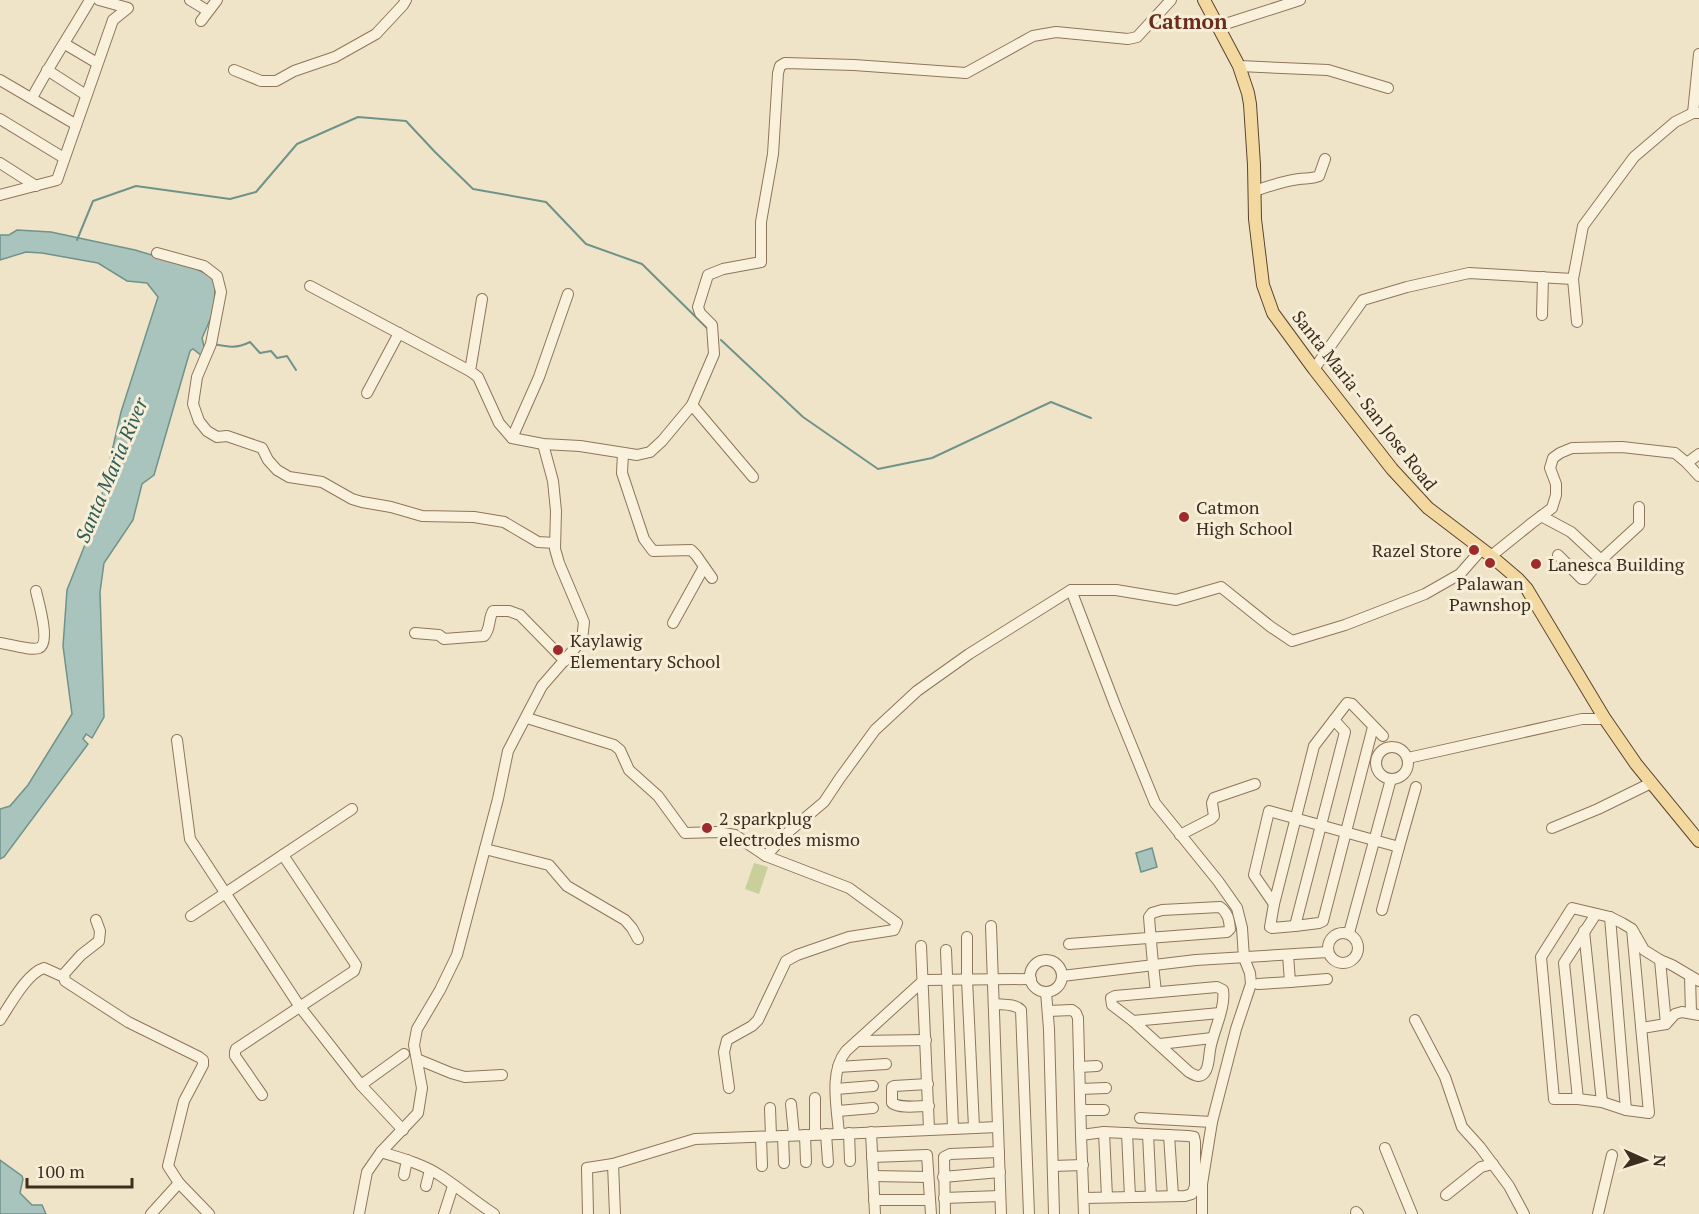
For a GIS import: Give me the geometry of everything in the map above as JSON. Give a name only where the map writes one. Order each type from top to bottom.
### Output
[{"type":"main road","name":"Santa Maria - San Jose Road","points":[[1204,0],[1239,66],[1250,104],[1255,219],[1263,285],[1274,313],[1314,369],[1392,469],[1421,501],[1487,553],[1527,589],[1605,719],[1651,783],[1699,841]]},
{"type":"street","points":[[32,98],[46,70],[90,0]]},
{"type":"street","points":[[0,195],[57,180],[113,20],[128,8],[99,0]]},
{"type":"street","points":[[190,0],[202,9],[217,0]]},
{"type":"street","points":[[234,70],[261,81],[276,81],[294,71],[335,57],[376,34],[406,0]]},
{"type":"street","points":[[310,286],[478,377],[499,423],[512,438],[637,455],[650,452],[692,405],[714,354],[712,325],[700,313],[698,307],[708,274],[761,262],[761,222],[773,154],[780,66],[785,63],[854,65],[966,73],[1033,36],[1056,32],[1128,39],[1137,37],[1171,0]]},
{"type":"street","points":[[1219,26],[1300,0]]},
{"type":"street","points":[[64,44],[97,63]]},
{"type":"street","points":[[1577,322],[1573,279],[1583,226],[1634,157],[1675,122],[1696,113],[1699,54]]},
{"type":"street","points":[[1239,66],[1328,70],[1388,88]]},
{"type":"street","points":[[46,70],[86,95]]},
{"type":"street","points":[[0,80],[75,124]]},
{"type":"street","points":[[0,119],[64,158]]},
{"type":"street","points":[[1255,191],[1301,178],[1318,176],[1325,159]]},
{"type":"street","points":[[0,163],[36,186]]},
{"type":"street","points":[[158,253],[204,266],[217,276],[221,292],[211,344],[197,377],[193,404],[199,421],[207,431],[218,437],[227,436],[262,448],[268,460],[289,477],[322,482],[352,499],[422,516],[474,517],[504,522],[538,542],[555,543]]},
{"type":"street","points":[[1314,369],[1363,300],[1469,273],[1573,279]]},
{"type":"street","points":[[1542,315],[1543,277]]},
{"type":"street","points":[[512,438],[539,377],[568,294]]},
{"type":"street","points":[[470,371],[482,299]]},
{"type":"street","points":[[367,393],[399,333]]},
{"type":"street","points":[[692,405],[753,477]]},
{"type":"street","points":[[358,1214],[367,1172],[381,1152],[418,1113],[422,1088],[414,1045],[417,1029],[457,956],[498,799],[508,751],[542,686],[582,640],[584,622],[559,563],[555,543],[556,511],[553,481],[543,444]]},
{"type":"street","points":[[766,856],[786,834],[824,802],[875,730],[918,692],[969,654],[1071,590],[1116,590],[1176,600],[1221,587],[1292,641],[1425,594],[1460,574],[1552,508],[1556,495],[1556,484],[1550,468],[1553,458],[1572,448],[1622,447],[1675,453],[1699,476]]},
{"type":"street","points":[[623,453],[622,473],[644,539],[650,549],[653,551],[691,550],[712,578]]},
{"type":"street","points":[[1687,463],[1699,454]]},
{"type":"street","points":[[1558,555],[1582,579],[1585,579],[1601,560],[1639,525],[1639,507]]},
{"type":"street","points":[[1541,516],[1571,532],[1601,560]]},
{"type":"street","points":[[674,623],[704,567]]},
{"type":"street","points":[[1071,590],[1155,803],[1237,908],[1242,928],[1244,958],[1250,973],[1251,984],[1236,1029],[1212,1122],[1202,1184],[1202,1214]]},
{"type":"street","points":[[0,643],[31,648],[39,648],[43,644],[45,636],[36,591]]},
{"type":"street","points":[[415,633],[439,635],[444,639],[484,636],[488,632],[493,611],[509,611],[520,615],[565,661]]},
{"type":"street","points":[[1373,727],[1323,921],[1295,926],[1270,927],[1314,746],[1350,702],[1383,736]]},
{"type":"street","points":[[1582,718],[1596,704]]},
{"type":"street","points":[[527,718],[614,745],[620,750],[629,770],[658,796],[685,833],[717,832],[735,835],[766,856],[849,888],[897,923],[894,930],[849,937],[786,961],[759,1020],[727,1040],[724,1052],[729,1088]]},
{"type":"street","points":[[1408,758],[1582,718],[1605,719]]},
{"type":"street","points":[[1295,926],[1345,732],[1334,720]]},
{"type":"street","points":[[177,740],[190,839],[300,1007],[361,1085],[403,1130]]},
{"type":"street","points":[[1397,747],[1404,751],[1408,758],[1405,773],[1399,777],[1391,779],[1384,777],[1378,771],[1377,756],[1382,750],[1397,747]]},
{"type":"street","points":[[1349,933],[1391,779]]},
{"type":"street","points":[[1552,828],[1651,783]]},
{"type":"street","points":[[1180,835],[1214,816],[1212,803],[1214,798],[1255,784]]},
{"type":"street","points":[[1382,910],[1416,787]]},
{"type":"street","points":[[191,916],[352,809]]},
{"type":"street","points":[[1274,904],[1254,875],[1269,811],[1399,847]]},
{"type":"street","points":[[485,849],[549,865],[567,886],[625,920],[632,927],[638,939]]},
{"type":"street","points":[[262,1095],[235,1056],[236,1049],[354,971],[356,965],[283,855]]},
{"type":"street","points":[[1069,944],[1150,937],[1227,932],[1230,929],[1227,914],[1220,907],[1162,910],[1149,916],[1150,937],[1152,965],[1156,992]]},
{"type":"street","points":[[1632,929],[1649,1113],[1626,1110],[1602,1102],[1554,1099],[1541,957],[1572,908],[1610,917],[1632,929],[1644,950],[1695,978],[1695,1014],[1682,1012],[1676,1014],[1666,1024],[1642,1028]]},
{"type":"street","points":[[1578,1099],[1564,963],[1596,914]]},
{"type":"street","points":[[1610,917],[1626,1110]]},
{"type":"street","points":[[64,977],[64,974],[81,955],[99,941],[100,932],[96,920]]},
{"type":"street","points":[[991,926],[1001,1214]]},
{"type":"street","points":[[1584,931],[1602,1102]]},
{"type":"street","points":[[1349,933],[1358,944],[1356,957],[1343,964],[1336,962],[1328,952],[1328,945],[1336,934],[1349,933]]},
{"type":"street","points":[[967,937],[974,1127]]},
{"type":"street","points":[[921,946],[929,1129]]},
{"type":"street","points":[[946,950],[953,1128]]},
{"type":"street","points":[[1062,976],[1196,960],[1328,952]]},
{"type":"street","points":[[1288,955],[1290,982]]},
{"type":"street","points":[[1048,960],[1055,963],[1062,976],[1058,988],[1046,992],[1039,991],[1030,979],[1035,965],[1048,960]]},
{"type":"street","points":[[1660,960],[1666,1024]]},
{"type":"street","points":[[0,1020],[30,978],[39,969],[44,968],[64,977],[65,981],[128,1022],[203,1060],[203,1065],[184,1101],[168,1166],[178,1183],[209,1214]]},
{"type":"street","points":[[850,1161],[838,1111],[836,1089],[839,1060],[846,1051],[924,980],[1030,979]]},
{"type":"street","points":[[1258,984],[1327,979]]},
{"type":"street","points":[[1217,987],[1223,990],[1224,998],[1212,1038],[1207,1071],[1202,1075],[1196,1076],[1189,1072],[1160,1044],[1112,1005],[1111,998],[1156,992],[1217,987]]},
{"type":"street","points":[[1046,992],[1054,1214]]},
{"type":"street","points":[[994,1004],[1017,1006],[1020,1010],[1029,1214]]},
{"type":"street","points":[[1047,1011],[1072,1010],[1078,1018],[1084,1214]]},
{"type":"street","points":[[1133,1021],[1220,1013]]},
{"type":"street","points":[[1415,1020],[1445,1077],[1462,1128],[1480,1147],[1509,1186],[1524,1214]]},
{"type":"street","points":[[1160,1044],[1212,1038]]},
{"type":"street","points":[[857,1041],[926,1040]]},
{"type":"street","points":[[361,1085],[404,1054]]},
{"type":"street","points":[[417,1059],[465,1077],[502,1075]]},
{"type":"street","points":[[838,1067],[886,1065]]},
{"type":"street","points":[[1079,1067],[1097,1066]]},
{"type":"street","points":[[928,1084],[892,1087],[892,1103],[901,1107],[929,1106]]},
{"type":"street","points":[[836,1089],[873,1086]]},
{"type":"street","points":[[1080,1089],[1106,1088]]},
{"type":"street","points":[[806,1162],[805,1135],[815,1098]]},
{"type":"street","points":[[791,1104],[805,1135],[828,1162]]},
{"type":"street","points":[[762,1166],[770,1108]]},
{"type":"street","points":[[838,1111],[873,1108]]},
{"type":"street","points":[[1081,1110],[1104,1110]]},
{"type":"street","points":[[1140,1118],[1212,1122]]},
{"type":"street","points":[[588,1214],[587,1168],[613,1164],[696,1139],[998,1127]]},
{"type":"street","points":[[871,1132],[875,1214]]},
{"type":"street","points":[[1081,1135],[1104,1132],[1169,1135],[1194,1137],[1195,1142],[1195,1186],[1192,1194],[1084,1198]]},
{"type":"street","points":[[1104,1132],[1107,1197]]},
{"type":"street","points":[[1127,1133],[1130,1197]]},
{"type":"street","points":[[1148,1134],[1151,1196]]},
{"type":"street","points":[[784,1163],[805,1135]]},
{"type":"street","points":[[1169,1135],[1173,1196]]},
{"type":"street","points":[[1385,1148],[1412,1214]]},
{"type":"street","points":[[381,1152],[407,1160],[441,1176],[475,1208],[494,1214]]},
{"type":"street","points":[[945,1214],[944,1157],[950,1154],[999,1152]]},
{"type":"street","points":[[872,1157],[927,1155],[930,1214]]},
{"type":"street","points":[[1598,1214],[1612,1155]]},
{"type":"street","points":[[404,1175],[407,1160]]},
{"type":"street","points":[[613,1164],[615,1214]]},
{"type":"street","points":[[1446,1195],[1481,1167],[1493,1164]]},
{"type":"street","points":[[1053,1166],[1083,1165]]},
{"type":"street","points":[[426,1186],[430,1170]]},
{"type":"street","points":[[943,1177],[1000,1172]]},
{"type":"street","points":[[873,1176],[928,1177]]},
{"type":"street","points":[[151,1214],[178,1183]]},
{"type":"street","points":[[444,1214],[453,1186]]},
{"type":"street","points":[[944,1198],[1000,1196]]},
{"type":"street","points":[[874,1200],[929,1200]]},
{"type":"green space","points":[[754,863],[768,867],[759,894],[745,889]]},
{"type":"water","name":"Santa Maria River","points":[[17,230],[51,232],[135,250],[192,267],[211,276],[215,285],[214,311],[202,338],[205,350],[202,356],[193,349],[190,351],[154,475],[142,484],[133,520],[104,563],[100,592],[104,717],[92,738],[86,734],[83,739],[88,744],[4,857],[0,859],[0,809],[10,806],[28,785],[72,714],[63,646],[67,590],[98,512],[121,412],[158,297],[147,283],[127,281],[98,263],[26,252],[0,260],[0,235],[9,235]]},
{"type":"water","points":[[1152,848],[1157,867],[1141,872],[1136,853]]},
{"type":"water","points":[[0,1160],[22,1176],[20,1193],[32,1205],[42,1205],[46,1214],[0,1213]]},
{"type":"waterway","points":[[77,240],[93,201],[136,186],[230,199],[256,192],[297,144],[358,117],[406,121],[473,189],[546,202],[586,244],[642,264],[709,330]]},
{"type":"waterway","points":[[721,340],[803,417],[878,469],[932,458],[1051,402],[1091,418]]},
{"type":"waterway","points":[[213,344],[232,347],[250,342],[260,353],[271,351],[277,358],[287,356],[296,370]]},
{"type":"place","name":"Catmon High School","points":[[1184,517]]},
{"type":"place","name":"Razel Store","points":[[1474,550]]},
{"type":"place","name":"Palawan Pawnshop","points":[[1490,563]]},
{"type":"place","name":"Lanesca Building","points":[[1536,564]]},
{"type":"place","name":"Kaylawig Elementary School","points":[[558,650]]},
{"type":"place","name":"2 sparkplug electrodes mismo","points":[[707,828]]},
{"type":"district","name":"Catmon","points":[[1188,21]]}]
